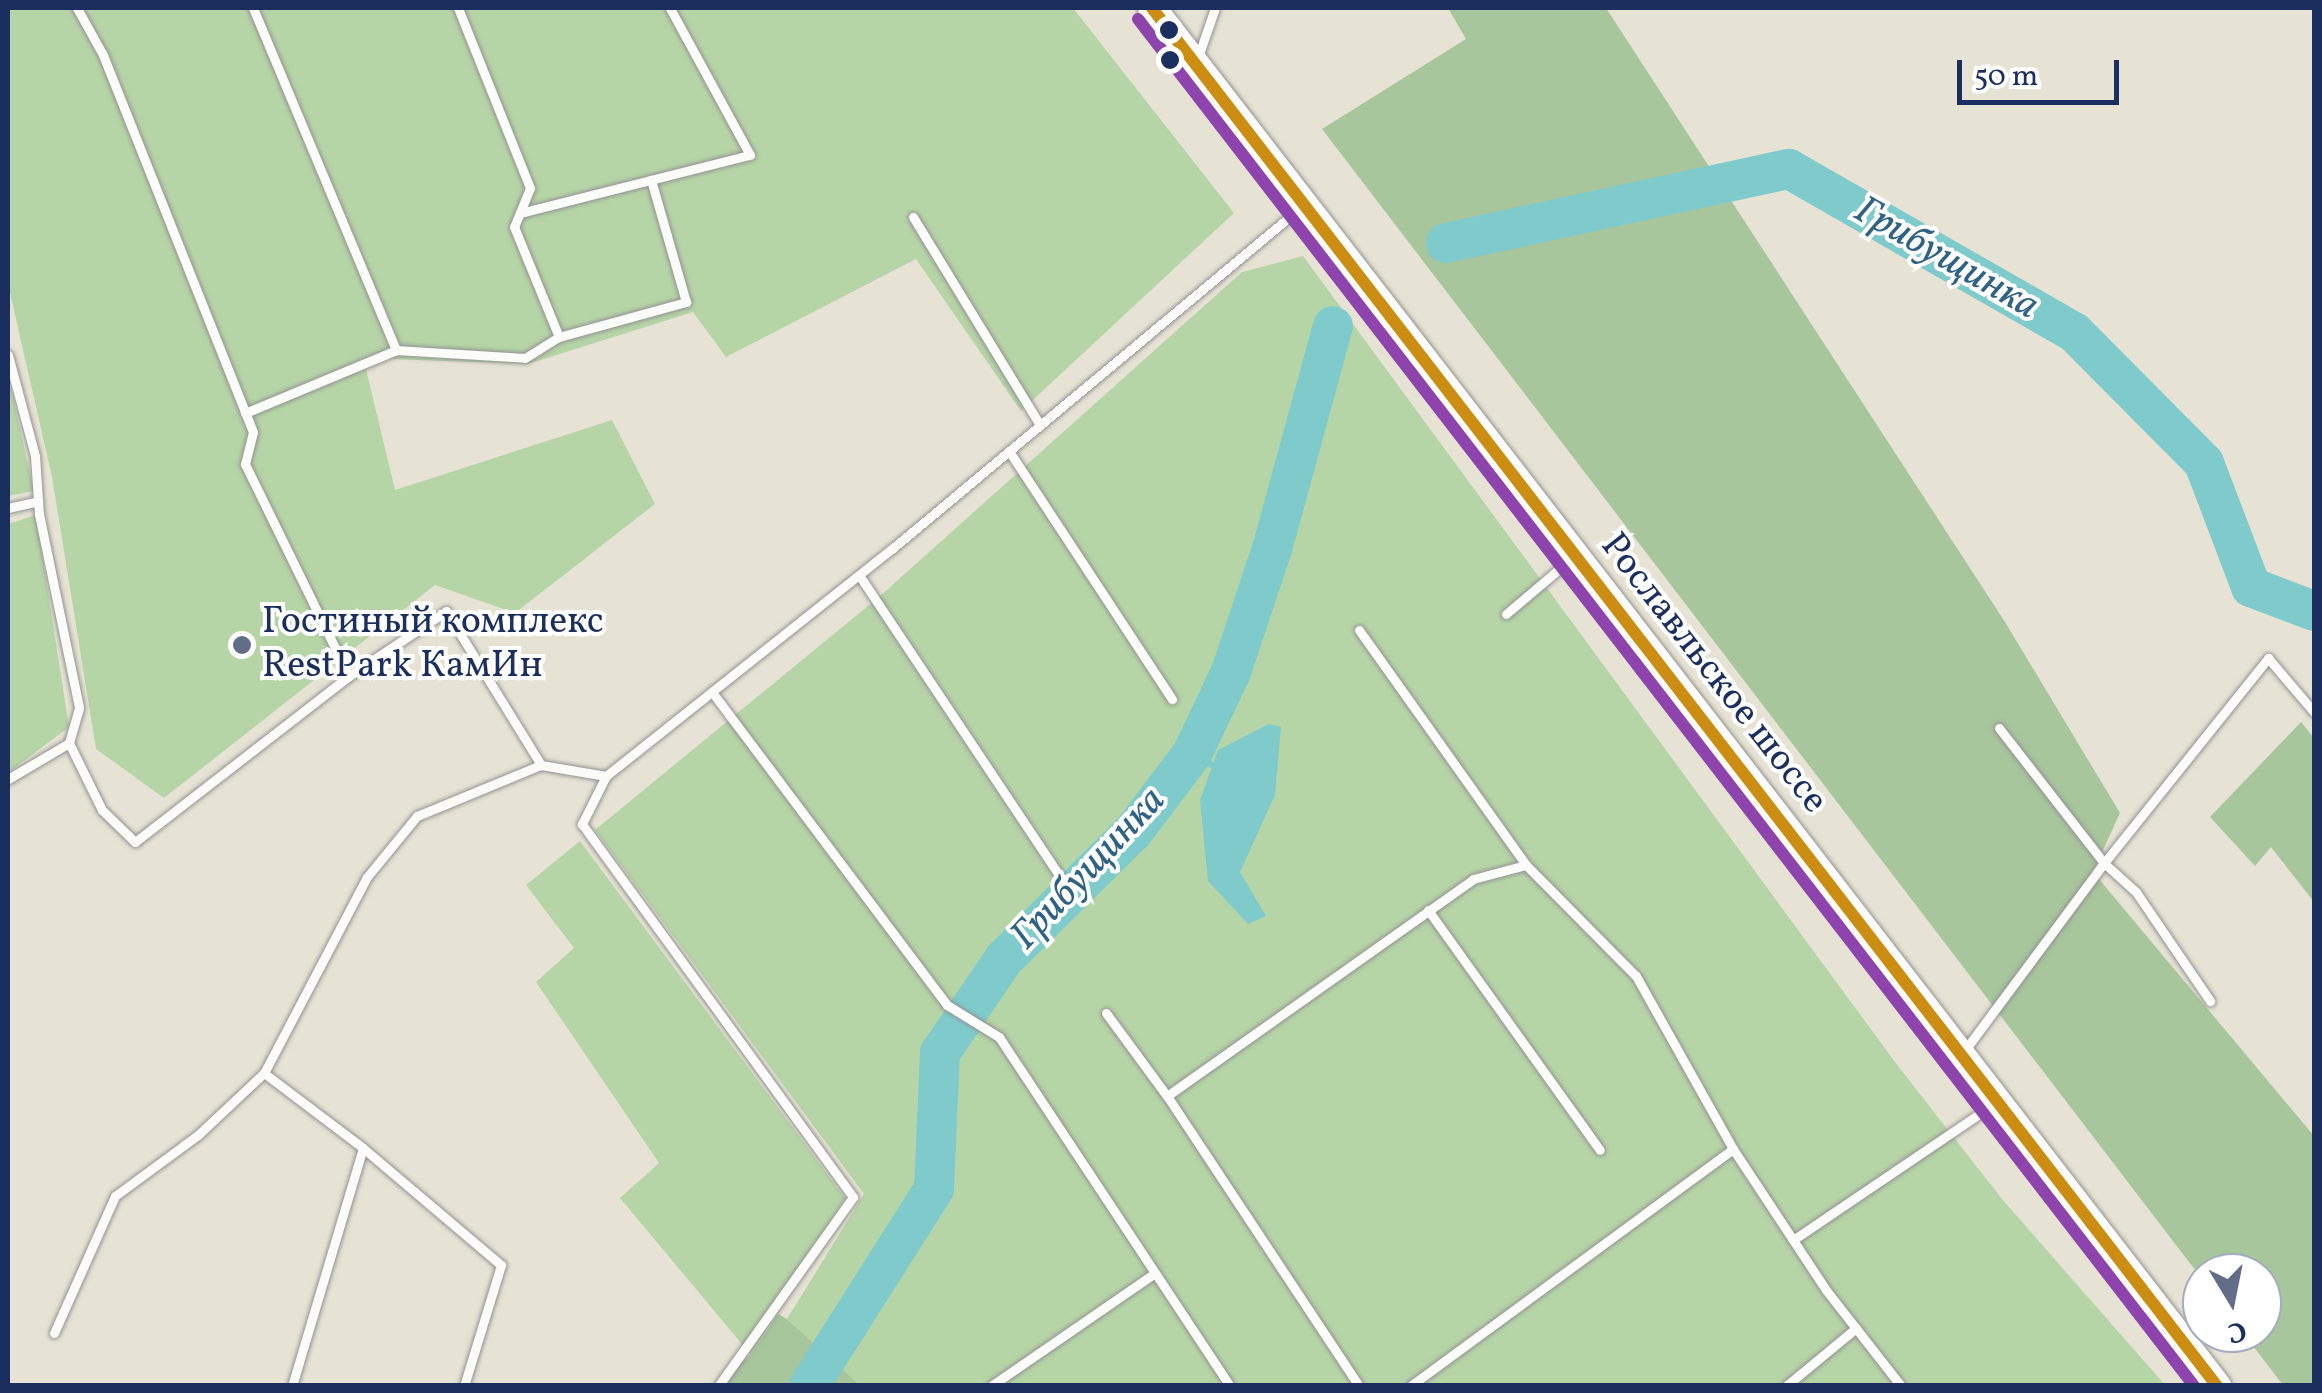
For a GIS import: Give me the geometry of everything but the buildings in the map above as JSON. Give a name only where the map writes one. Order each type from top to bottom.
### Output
[{"type":"main road","name":"Рославльское шоссе","points":[[1152,8],[2217,1386]]},
{"type":"lane","points":[[77,8],[103,55],[253,432],[246,464],[349,676]]},
{"type":"lane","points":[[253,8],[396,350]]},
{"type":"lane","points":[[458,8],[530,188],[514,227],[560,337]]},
{"type":"lane","points":[[520,213],[750,155],[670,8]]},
{"type":"lane","points":[[1195,65],[1215,8]]},
{"type":"lane","points":[[245,414],[396,350],[524,358],[560,337],[686,302],[651,180]]},
{"type":"lane","points":[[718,1386],[853,1197],[582,824],[606,776],[859,574],[1302,206]]},
{"type":"lane","points":[[913,217],[1040,425]]},
{"type":"lane","points":[[8,355],[34,456],[38,500],[79,708],[68,742],[8,778]]},
{"type":"lane","points":[[1009,451],[1172,699]]},
{"type":"lane","points":[[8,508],[38,500]]},
{"type":"lane","points":[[1506,614],[1574,557]]},
{"type":"lane","points":[[859,574],[1063,880]]},
{"type":"lane","points":[[68,742],[102,810],[135,842],[349,676],[446,611],[541,765]]},
{"type":"lane","points":[[1359,630],[1526,865],[1636,976],[1733,1149],[1793,1240],[1902,1386]]},
{"type":"lane","points":[[1961,1056],[2104,862],[2268,658],[2314,712]]},
{"type":"lane","points":[[712,692],[947,1006],[999,1036],[1152,1274],[1230,1386]]},
{"type":"lane","points":[[1999,728],[2104,862],[2136,892],[2210,1001]]},
{"type":"lane","points":[[54,1333],[116,1196],[199,1134],[264,1073],[367,876],[417,816],[541,765],[606,776]]},
{"type":"lane","points":[[1167,1096],[1473,879],[1526,865]]},
{"type":"lane","points":[[1428,910],[1600,1150]]},
{"type":"lane","points":[[1106,1012],[1167,1096],[1359,1386]]},
{"type":"lane","points":[[264,1073],[363,1148],[501,1265],[464,1386]]},
{"type":"lane","points":[[1793,1240],[1997,1102]]},
{"type":"lane","points":[[292,1386],[363,1148]]},
{"type":"lane","points":[[1410,1386],[1733,1149]]},
{"type":"lane","points":[[991,1386],[1152,1274]]},
{"type":"lane","points":[[1786,1386],[1856,1328]]},
{"type":"green space","points":[[8,8],[1073,8],[1234,213],[1021,411],[916,259],[726,357],[693,312],[528,364],[388,359],[366,369],[395,490],[612,420],[655,504],[515,613],[435,585],[164,798],[96,749],[52,477],[8,284]]},
{"type":"green space","points":[[1448,8],[1606,8],[2005,622],[2120,813],[2093,872],[2314,1136],[2314,1385],[2283,1385],[2258,1353],[2282,1353],[2282,1253],[2182,1253],[1322,129],[1466,39]]},
{"type":"green space","points":[[1303,256],[1898,1066],[2002,1199],[2165,1385],[860,1385],[787,1319],[864,1194],[595,830],[880,596],[1242,272]]},
{"type":"green space","points":[[8,375],[34,491],[8,496]]},
{"type":"green space","points":[[36,515],[69,727],[8,773],[8,524]]},
{"type":"green space","points":[[2301,722],[2314,738],[2314,902],[2271,847],[2255,866],[2210,817]]},
{"type":"green space","points":[[580,841],[845,1198],[751,1355],[620,1198],[659,1163],[536,982],[574,948],[526,885]]},
{"type":"green space","points":[[778,1314],[860,1385],[716,1386],[751,1354]]},
{"type":"water","points":[[1269,724],[1281,727],[1275,795],[1240,872],[1266,916],[1248,924],[1208,881],[1200,800],[1218,750]]},
{"type":"waterway","name":"Грибущинка","points":[[1446,243],[1789,169],[2074,332],[2204,463],[2251,587],[2314,611]]},
{"type":"waterway","name":"Грибущинка","points":[[809,1386],[934,1189],[940,1053],[1004,959],[1133,832],[1192,754],[1231,672],[1272,549],[1333,326]]},
{"type":"waterway","name":"Грибущинка","points":[[2306,611],[2314,604]]},
{"type":"waterway","points":[[1192,754],[1215,767]]},
{"type":"transit line","points":[[1152,8],[2217,1386]]},
{"type":"transit line","points":[[1138,19],[2194,1386]]},
{"type":"place","name":"Гостиный комплекс RestPark КамИн","points":[[242,645]]}]
